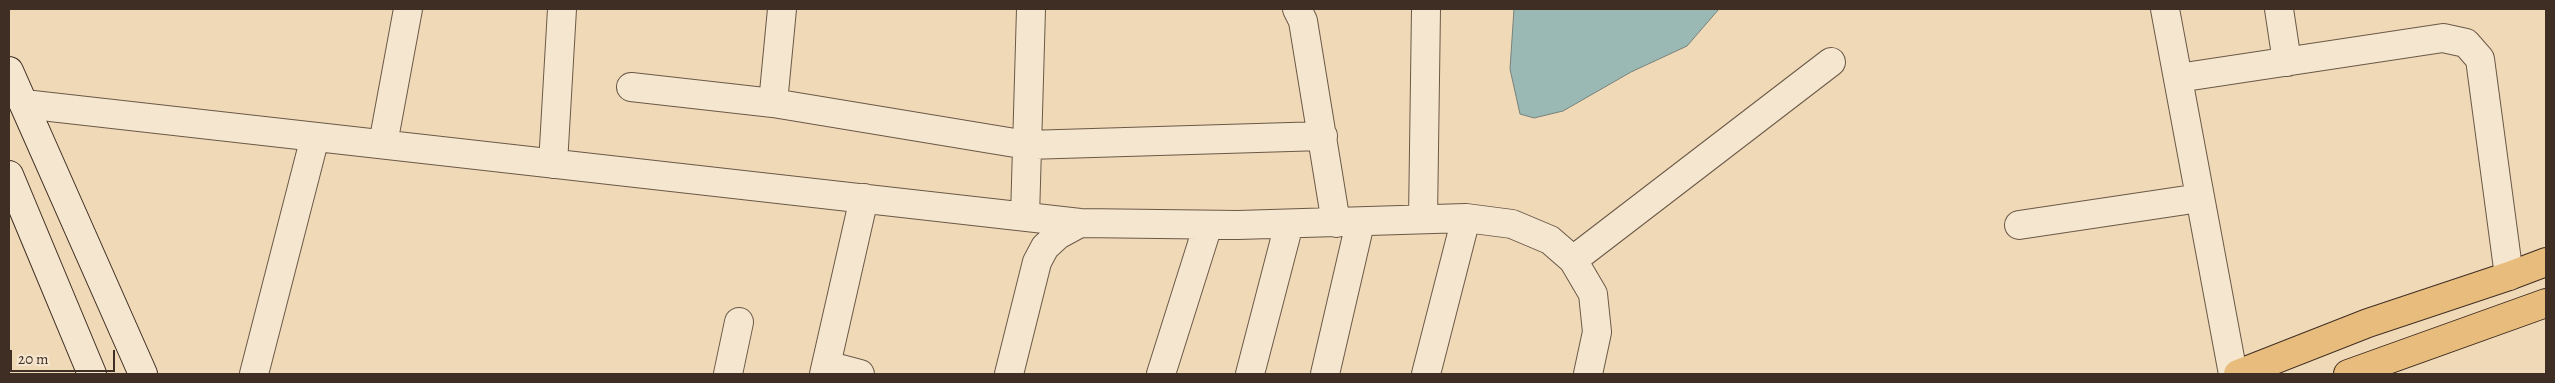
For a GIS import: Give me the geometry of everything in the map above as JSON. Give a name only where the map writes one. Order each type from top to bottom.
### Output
[{"type":"main road","points":[[2238,374],[2368,323],[2546,262]]},
{"type":"main road","points":[[2348,374],[2382,368],[2546,304]]},
{"type":"street","points":[[383,144],[408,9]]},
{"type":"street","points":[[553,164],[562,9]]},
{"type":"street","points":[[773,103],[782,9]]},
{"type":"street","points":[[1025,217],[1031,9]]},
{"type":"street","points":[[1297,9],[1303,21],[1323,136],[1348,223],[1325,374]]},
{"type":"street","points":[[1423,220],[1426,9]]},
{"type":"street","points":[[2165,9],[2232,374]]},
{"type":"street","points":[[2279,9],[2287,62]]},
{"type":"street","points":[[2178,78],[2443,38],[2466,43],[2480,59],[2509,276]]},
{"type":"street","points":[[1573,260],[1831,62]]},
{"type":"street","points":[[9,71],[143,374]]},
{"type":"street","points":[[631,87],[773,103],[1027,145],[1323,136]]},
{"type":"street","points":[[24,104],[1080,223],[1289,224],[1466,218],[1512,224],[1550,240],[1573,260],[1592,294],[1597,332],[1588,374]]},
{"type":"street","points":[[254,374],[315,137]]},
{"type":"street","points":[[9,175],[92,374]]},
{"type":"street","points":[[860,374],[825,370],[864,198]]},
{"type":"street","points":[[2019,225],[2200,198]]},
{"type":"street","points":[[1426,374],[1466,218]]},
{"type":"street","points":[[1009,374],[1037,262],[1045,247],[1058,236],[1080,223]]},
{"type":"street","points":[[1250,374],[1289,224]]},
{"type":"street","points":[[1161,374],[1208,225]]},
{"type":"street","points":[[728,374],[739,322]]},
{"type":"water","points":[[1514,9],[1719,9],[1687,46],[1631,72],[1563,111],[1534,118],[1520,114],[1510,69]]}]
